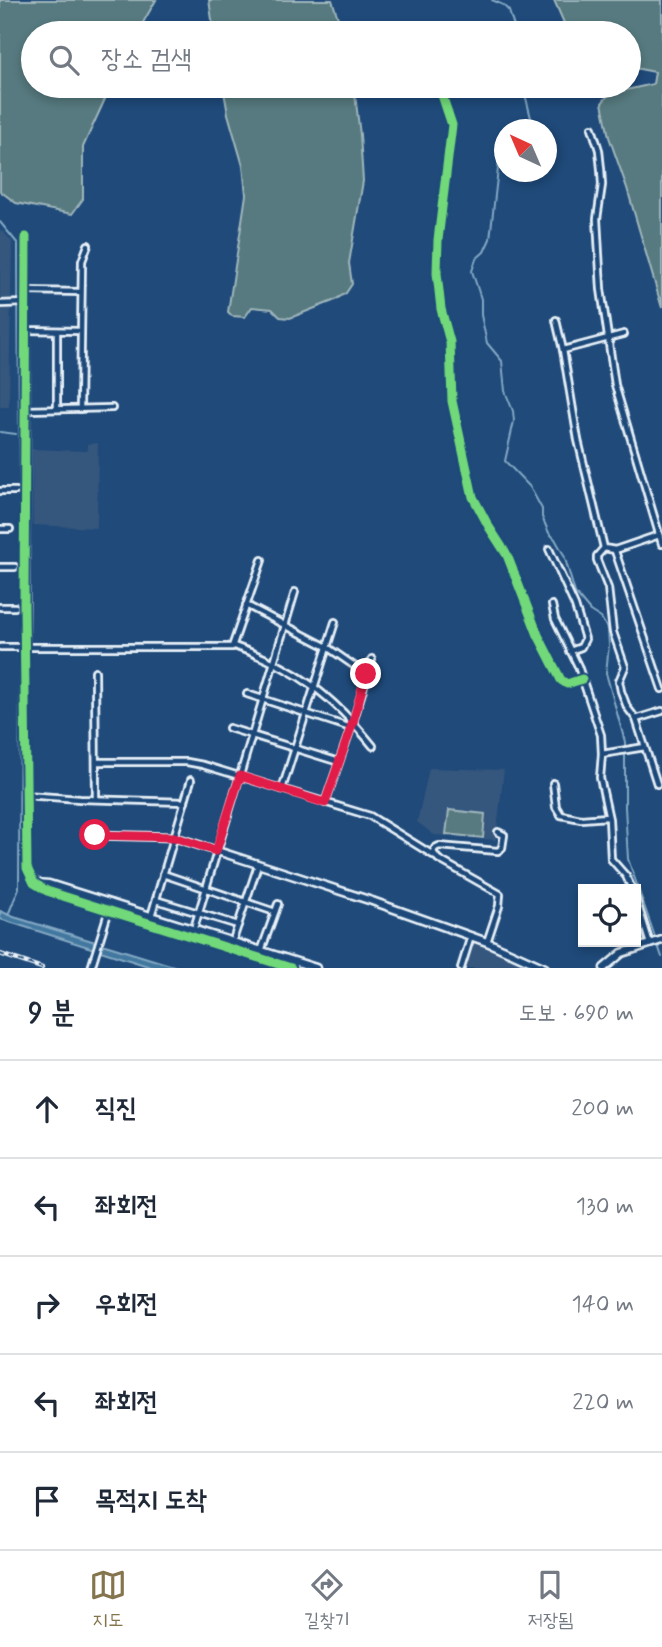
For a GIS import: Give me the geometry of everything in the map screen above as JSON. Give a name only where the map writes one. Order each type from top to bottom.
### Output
[{"type":"street","points":[[443,98],[452,124],[438,240],[438,285],[450,342],[452,401],[474,497],[507,555],[538,635],[561,680],[567,684],[582,679]]},
{"type":"street","points":[[592,128],[600,160],[597,237],[602,300],[615,385],[662,544]]},
{"type":"street","points":[[26,237],[26,410],[21,647],[27,868],[34,883],[47,891],[109,907],[291,968]]},
{"type":"street","points":[[80,409],[82,261],[88,245]]},
{"type":"street","points":[[26,291],[81,292]]},
{"type":"street","points":[[0,303],[26,303]]},
{"type":"street","points":[[556,320],[578,440],[604,548]]},
{"type":"street","points":[[26,330],[80,331]]},
{"type":"street","points":[[57,331],[57,409]]},
{"type":"street","points":[[563,350],[624,334]]},
{"type":"street","points":[[26,410],[112,408]]},
{"type":"street","points":[[0,491],[16,491]]},
{"type":"street","points":[[0,529],[10,529]]},
{"type":"street","points":[[604,548],[615,550],[659,536]]},
{"type":"street","points":[[604,548],[597,560],[608,588],[613,632],[625,667],[619,681],[627,706],[636,719],[657,784]]},
{"type":"street","points":[[549,549],[575,606],[585,639],[581,647],[570,651]]},
{"type":"street","points":[[615,550],[662,689]]},
{"type":"street","points":[[234,646],[262,560]]},
{"type":"street","points":[[0,567],[15,567]]},
{"type":"street","points":[[195,925],[295,592]]},
{"type":"street","points":[[246,604],[326,646],[366,674]]},
{"type":"street","points":[[552,605],[555,619],[582,679],[601,734],[600,778],[608,817],[611,859],[630,884]]},
{"type":"street","points":[[0,607],[15,607]]},
{"type":"street","points":[[282,789],[335,622]]},
{"type":"street","points":[[0,648],[234,646],[315,686],[373,746]]},
{"type":"street","points":[[325,803],[372,659]]},
{"type":"street","points":[[95,671],[96,799]]},
{"type":"street","points":[[247,694],[352,725]]},
{"type":"street","points":[[636,719],[662,711]]},
{"type":"street","points":[[229,728],[339,762]]},
{"type":"street","points":[[602,754],[629,752],[645,747]]},
{"type":"street","points":[[96,762],[187,762],[370,816],[500,894],[499,906],[486,942]]},
{"type":"street","points":[[150,920],[191,780]]},
{"type":"street","points":[[553,783],[556,807],[561,815],[581,819],[608,817]]},
{"type":"street","points":[[25,794],[185,802]]},
{"type":"street","points":[[433,855],[436,847],[501,850],[504,835],[498,832]]},
{"type":"street","points":[[95,835],[174,837],[372,901],[471,936],[545,968]]},
{"type":"street","points":[[234,937],[258,865]]},
{"type":"street","points":[[163,874],[275,912]]},
{"type":"street","points":[[156,900],[238,925]]},
{"type":"street","points":[[261,951],[278,904]]},
{"type":"street","points":[[91,968],[109,907]]},
{"type":"street","points":[[604,968],[622,953],[656,942],[641,910]]},
{"type":"street","points":[[150,920],[316,968]]},
{"type":"street","points":[[461,968],[471,936]]},
{"type":"shaded area","points":[[0,229],[12,241],[9,407],[0,407]]},
{"type":"shaded area","points":[[98,443],[97,528],[33,525],[32,449],[87,451],[87,444]]},
{"type":"shaded area","points":[[429,768],[504,770],[496,840],[434,835],[417,822]]},
{"type":"shaded area","points":[[0,911],[180,968],[154,968],[0,919]]},
{"type":"shaded area","points":[[474,943],[520,958],[517,968],[466,968]]},
{"type":"green space","points":[[0,0],[156,0],[144,21],[21,21],[21,98],[105,98],[83,147],[83,199],[72,214],[16,203],[0,191]]},
{"type":"green space","points":[[209,0],[332,0],[339,21],[212,21]]},
{"type":"green space","points":[[554,0],[662,0],[662,308],[609,137],[602,103],[606,98],[641,98],[641,87],[653,84],[655,72],[641,69],[641,21],[563,21]]},
{"type":"green space","points":[[225,98],[355,98],[363,181],[349,263],[352,284],[346,293],[333,301],[290,318],[280,317],[272,309],[252,307],[245,317],[232,316],[228,312],[246,195],[243,166]]},
{"type":"green space","points":[[449,810],[485,814],[483,838],[446,834]]},
{"type":"waterway","points":[[492,0],[509,11],[512,21]]},
{"type":"waterway","points":[[526,98],[531,119]]},
{"type":"waterway","points":[[496,182],[490,239],[484,252],[476,259],[472,271],[481,299],[481,315],[487,343],[502,361],[505,391],[513,411],[514,421],[505,461],[530,487],[542,509],[542,517],[549,533],[564,555],[575,593],[590,611],[601,618],[608,629],[606,673],[625,742],[628,859],[662,957]]},
{"type":"waterway","points":[[0,222],[18,244],[20,644]]},
{"type":"waterway","points":[[0,432],[16,434]]},
{"type":"waterway","points":[[8,915],[19,888],[20,650]]},
{"type":"railway","points":[[0,954],[42,968]]},
{"type":"cycle path","points":[[443,98],[452,125],[438,240],[437,273],[441,309],[450,342],[452,401],[473,497],[507,555],[538,635],[561,680],[567,684],[582,679]]},
{"type":"cycle path","points":[[26,237],[24,606],[27,868],[34,883],[47,891],[291,968]]},
{"type":"route","points":[[95,835],[168,836],[216,851],[240,776],[325,803],[353,722],[366,674]]}]
